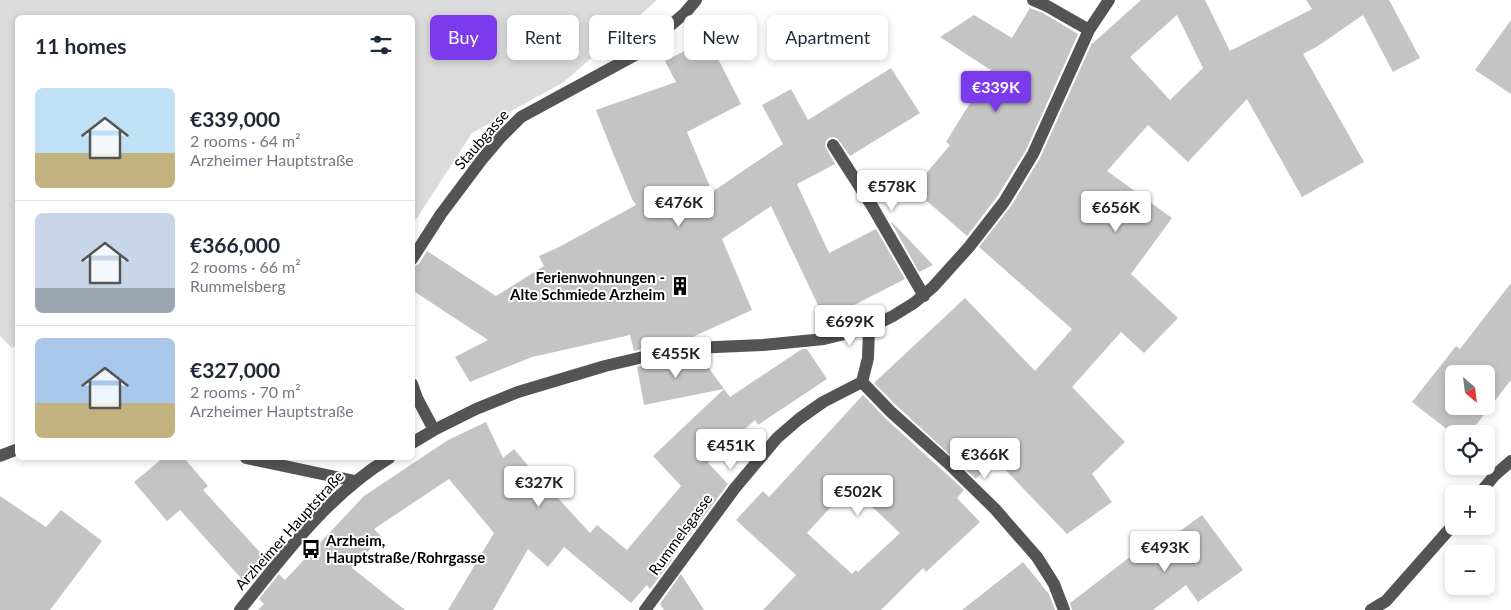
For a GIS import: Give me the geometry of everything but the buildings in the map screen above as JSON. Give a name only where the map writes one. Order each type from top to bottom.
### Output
[{"type":"street","name":"Staubgasse","points":[[415,254],[441,214],[473,171],[500,138],[521,117],[637,54],[685,13],[696,0]]},
{"type":"street","points":[[1033,0],[1089,30]]},
{"type":"street","points":[[415,441],[476,409],[518,392],[650,354],[694,348],[794,343],[824,339],[869,328],[893,316],[924,296],[969,246],[1004,202],[1037,145],[1089,30],[1109,0]]},
{"type":"street","points":[[833,145],[872,206],[924,296]]},
{"type":"street","points":[[869,328],[868,358],[862,382],[891,412],[949,464],[995,509],[1037,557],[1054,584],[1064,610]]},
{"type":"street","name":"Rummelsgasse","points":[[644,610],[735,488],[777,438],[823,402],[862,382]]},
{"type":"street","points":[[415,391],[434,430]]},
{"type":"street","points":[[0,456],[15,450]]},
{"type":"street","points":[[255,460],[355,481]]},
{"type":"street","name":"Arzheimer Hauptstraße","points":[[240,610],[284,556],[332,503],[355,481],[386,460]]},
{"type":"street","points":[[1487,485],[1511,461]]},
{"type":"street","points":[[1371,610],[1386,601],[1445,534]]},
{"type":"shaded area","points":[[0,0],[657,0],[640,15],[589,15],[589,60],[564,82],[472,133],[415,220],[415,15],[15,15],[15,346],[12,348],[0,336]]},
{"type":"place","name":"Ferienwohnungen - Alte Schmiede Arzheim","points":[[680,286]]},
{"type":"place","name":"Arzheim, Hauptstraße/Rohrgasse","points":[[311,549]]}]
